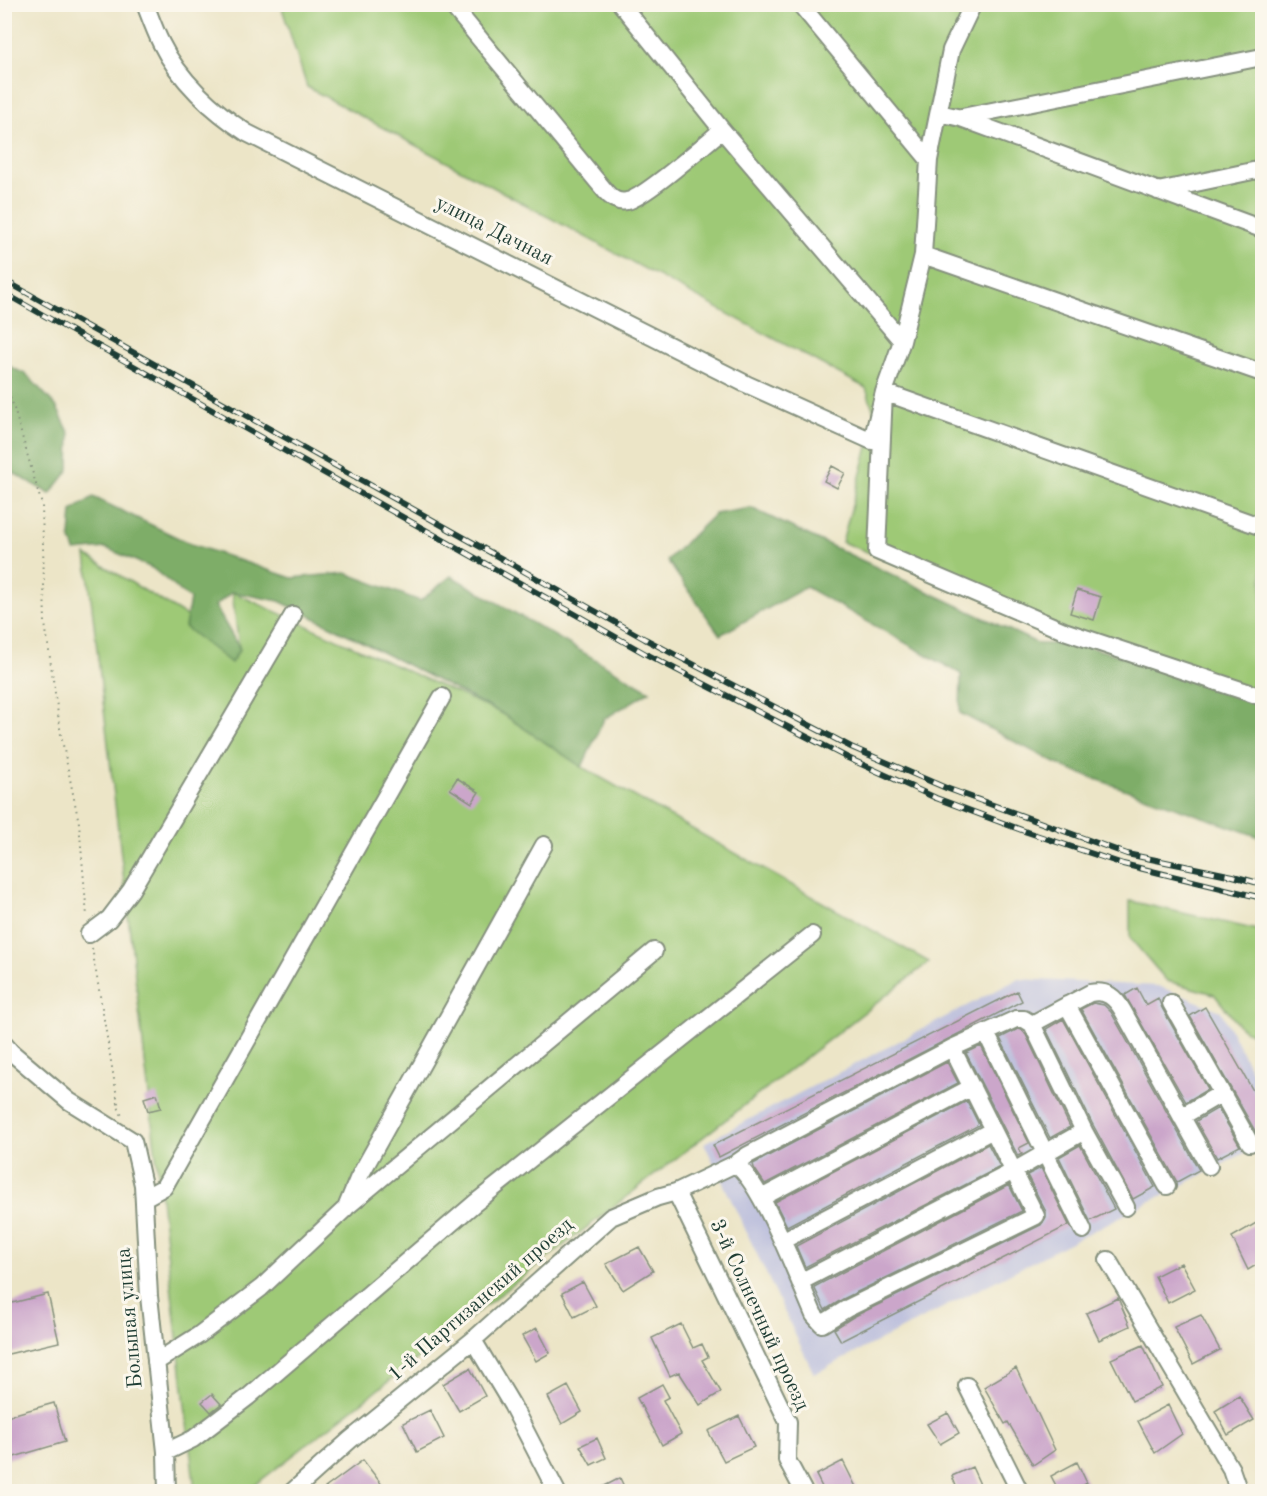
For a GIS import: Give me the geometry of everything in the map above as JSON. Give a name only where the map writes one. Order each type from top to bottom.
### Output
[{"type":"street","name":"улица Дачная","points":[[145,4],[160,42],[178,70],[208,103],[231,123],[247,133],[746,384],[872,441],[884,392]]},
{"type":"street","points":[[451,4],[606,192],[616,201],[630,201],[646,191],[722,130]]},
{"type":"street","points":[[621,4],[722,130],[902,341]]},
{"type":"street","points":[[800,4],[929,160]]},
{"type":"street","points":[[971,5],[951,50],[929,160],[923,255],[902,341],[884,392],[878,551],[1064,631],[1263,697]]},
{"type":"street","points":[[961,118],[1263,57]]},
{"type":"street","points":[[939,113],[961,118],[1263,229]]},
{"type":"street","points":[[1157,191],[1263,169]]},
{"type":"street","points":[[923,255],[1263,373]]},
{"type":"street","points":[[884,392],[1263,527]]},
{"type":"street","points":[[89,934],[109,919],[131,890],[293,615]]},
{"type":"street","points":[[144,1198],[164,1186],[442,696]]},
{"type":"street","points":[[346,1208],[364,1169],[544,845]]},
{"type":"street","points":[[166,1452],[193,1439],[248,1397],[475,1203],[812,935]]},
{"type":"street","points":[[156,1362],[200,1335],[261,1288],[346,1208],[654,951]]},
{"type":"street","points":[[1126,1208],[1084,1131],[1032,1024],[1090,993],[1100,992],[1112,996],[1124,1011],[1209,1166]]},
{"type":"street","points":[[1171,1003],[1250,1143]]},
{"type":"street","points":[[1067,1005],[1167,1186]]},
{"type":"street","name":"1-й Партизанский проезд","points":[[300,1489],[350,1440],[473,1340],[611,1217],[676,1192],[735,1164],[819,1116],[952,1048],[1020,1017],[1032,1024]]},
{"type":"street","points":[[986,1033],[1083,1230]]},
{"type":"street","points":[[4,1044],[10,1052],[69,1101],[133,1141]]},
{"type":"street","points":[[735,1164],[744,1171],[760,1198],[782,1241],[814,1315],[822,1324],[848,1308],[1036,1216],[952,1048]]},
{"type":"street","points":[[760,1198],[972,1087]]},
{"type":"street","points":[[1181,1117],[1222,1094]]},
{"type":"street","points":[[782,1241],[993,1130]]},
{"type":"street","points":[[800,1282],[1012,1172],[1084,1131]]},
{"type":"street","name":"Большая улица","points":[[133,1141],[143,1185],[149,1296],[166,1452],[167,1491]]},
{"type":"street","name":"3-й Солнечный проезд","points":[[676,1192],[788,1422],[787,1460],[804,1491]]},
{"type":"street","points":[[1108,1260],[1231,1469],[1239,1491]]},
{"type":"street","points":[[473,1340],[512,1405],[557,1491]]},
{"type":"street","points":[[967,1386],[1020,1491]]},
{"type":"path","points":[[4,374],[42,506],[45,623],[61,735],[80,823],[89,934],[119,1109],[133,1141]]},
{"type":"shaded area","points":[[1018,979],[1158,986],[1221,1011],[1262,1092],[1262,1144],[814,1374],[704,1143]]},
{"type":"green space","points":[[281,5],[1262,5],[1262,707],[842,542],[876,418],[866,388],[307,87]]},
{"type":"green space","points":[[5,364],[27,375],[56,406],[70,434],[69,470],[50,494],[5,468]]},
{"type":"green space","points":[[93,497],[191,544],[292,578],[346,573],[420,601],[451,576],[650,691],[604,719],[582,767],[501,713],[279,601],[232,592],[215,606],[240,649],[231,663],[185,627],[190,599],[152,568],[106,548],[75,551],[70,537],[72,511]]},
{"type":"green space","points":[[751,508],[1039,644],[1075,643],[1262,696],[1262,838],[1065,768],[960,713],[961,674],[806,587],[720,635],[667,560],[715,514]]},
{"type":"green space","points":[[86,555],[239,648],[232,592],[501,713],[582,767],[929,962],[247,1491],[195,1491]]},
{"type":"green space","points":[[1130,901],[1262,931],[1262,1039],[1241,1028],[1214,994],[1167,981],[1130,938]]},
{"type":"building","points":[[832,466],[845,473],[837,488],[824,481]]},
{"type":"building","points":[[1077,590],[1101,597],[1094,620],[1070,613]]},
{"type":"building","points":[[457,778],[479,792],[472,803],[450,789]]},
{"type":"building","points":[[1137,988],[1146,1005],[1158,998],[1208,1089],[1186,1102],[1125,995]]},
{"type":"building","points":[[1017,991],[1022,1001],[719,1157],[713,1145]]},
{"type":"building","points":[[1093,1003],[1104,1005],[1111,1012],[1199,1170],[1177,1182],[1081,1009]]},
{"type":"building","points":[[1205,1007],[1263,1108],[1263,1134],[1258,1136],[1190,1016]]},
{"type":"building","points":[[1063,1019],[1155,1187],[1133,1199],[1092,1123],[1046,1029]]},
{"type":"building","points":[[1018,1029],[1026,1035],[1070,1127],[1050,1138],[1000,1038]]},
{"type":"building","points":[[981,1046],[1029,1143],[1019,1148],[1022,1154],[1018,1156],[966,1053]]},
{"type":"building","points":[[947,1062],[958,1083],[765,1184],[754,1168],[753,1164]]},
{"type":"building","points":[[157,1094],[161,1108],[148,1111],[144,1098]]},
{"type":"building","points":[[967,1101],[979,1125],[787,1226],[775,1202]]},
{"type":"building","points":[[1218,1108],[1240,1146],[1217,1158],[1196,1121]]},
{"type":"building","points":[[988,1144],[1000,1167],[805,1267],[796,1246]]},
{"type":"building","points":[[1080,1145],[1114,1209],[1090,1221],[1059,1157]]},
{"type":"building","points":[[1041,1168],[1069,1225],[841,1341],[834,1329],[853,1317],[1041,1225],[1046,1212],[1027,1175]]},
{"type":"building","points":[[1009,1185],[1022,1211],[825,1310],[814,1287]]},
{"type":"building","points":[[1263,1219],[1263,1261],[1248,1270],[1232,1237]]},
{"type":"building","points":[[639,1247],[653,1271],[623,1290],[606,1264]]},
{"type":"building","points":[[1181,1263],[1195,1289],[1168,1303],[1155,1276]]},
{"type":"building","points":[[583,1282],[596,1306],[574,1317],[562,1293]]},
{"type":"building","points":[[48,1294],[59,1342],[4,1355],[4,1305]]},
{"type":"building","points":[[1118,1298],[1130,1326],[1099,1340],[1086,1313]]},
{"type":"building","points":[[1201,1315],[1220,1350],[1193,1364],[1174,1327]]},
{"type":"building","points":[[681,1324],[693,1348],[702,1344],[708,1357],[702,1360],[721,1392],[700,1405],[679,1372],[670,1376],[652,1338]]},
{"type":"building","points":[[537,1328],[550,1353],[536,1361],[522,1336]]},
{"type":"building","points":[[1143,1345],[1162,1387],[1132,1401],[1111,1359]]},
{"type":"building","points":[[470,1368],[485,1396],[459,1411],[443,1384]]},
{"type":"building","points":[[1016,1368],[1055,1450],[1033,1465],[1008,1422],[1005,1424],[984,1387]]},
{"type":"building","points":[[662,1384],[669,1397],[663,1400],[681,1434],[662,1445],[637,1398]]},
{"type":"building","points":[[568,1386],[582,1412],[562,1424],[548,1397]]},
{"type":"building","points":[[212,1394],[221,1404],[211,1412],[202,1402]]},
{"type":"building","points":[[1239,1396],[1254,1420],[1228,1435],[1215,1411]]},
{"type":"building","points":[[54,1403],[65,1442],[4,1460],[4,1417]]},
{"type":"building","points":[[1168,1405],[1182,1434],[1155,1453],[1138,1421]]},
{"type":"building","points":[[430,1410],[444,1438],[417,1452],[403,1423]]},
{"type":"building","points":[[948,1413],[959,1433],[940,1444],[927,1424]]},
{"type":"building","points":[[739,1416],[754,1447],[724,1461],[708,1431]]},
{"type":"building","points":[[597,1438],[606,1458],[591,1465],[580,1446]]},
{"type":"building","points":[[363,1460],[383,1486],[376,1491],[321,1491]]},
{"type":"building","points":[[843,1461],[858,1491],[824,1491],[816,1475]]},
{"type":"building","points":[[1077,1462],[1087,1483],[1074,1491],[1059,1491],[1051,1476]]},
{"type":"building","points":[[972,1467],[983,1491],[958,1491],[952,1476]]},
{"type":"building","points":[[620,1478],[626,1491],[595,1491]]},
{"type":"railway","points":[[4,280],[645,639],[851,747],[946,788],[1127,854],[1262,884]]},
{"type":"railway","points":[[4,293],[646,654],[848,758],[936,798],[1027,832],[1123,864],[1262,898]]}]
